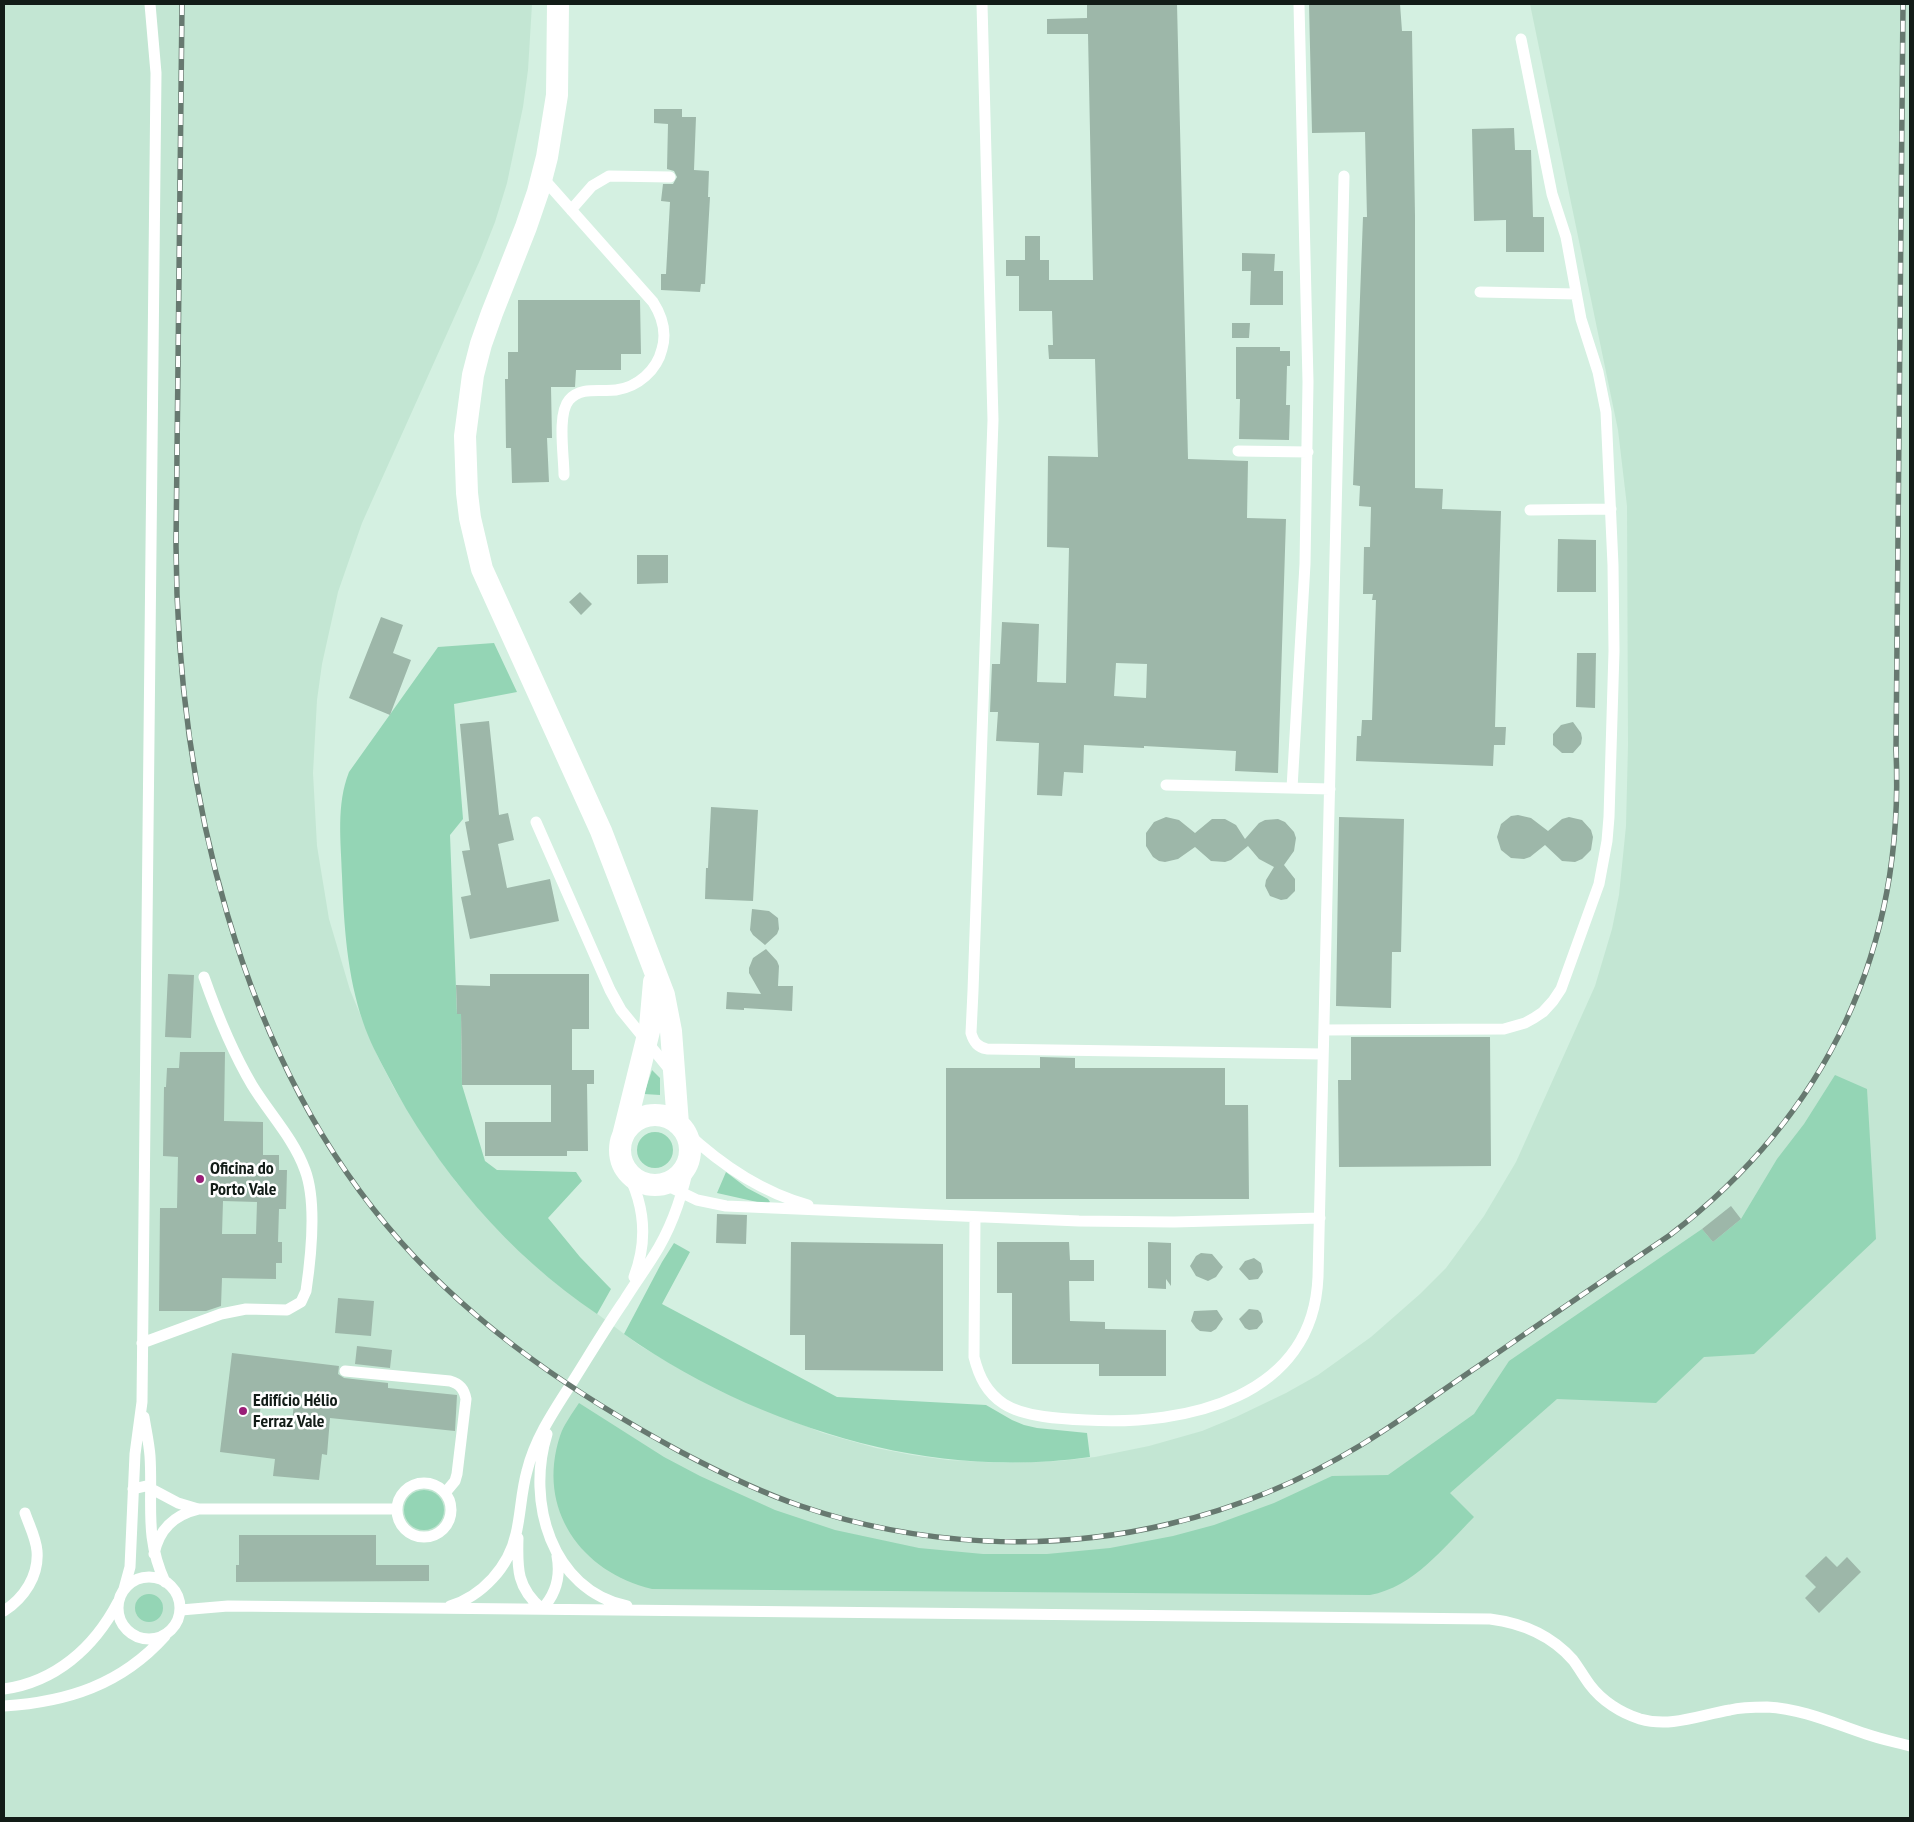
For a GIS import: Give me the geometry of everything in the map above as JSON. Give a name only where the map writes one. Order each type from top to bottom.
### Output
[{"type":"street","points":[[558,4],[557,96],[553,126],[542,177],[526,227],[492,313],[473,375],[465,436],[466,493],[482,569],[601,831],[664,995],[668,1013],[681,1127],[689,1139],[690,1158],[681,1175],[673,1181],[673,1189],[645,1184],[629,1174],[621,1157],[623,1138],[646,1041],[653,999],[654,971]]},
{"type":"street","points":[[623,1138],[627,1129],[634,1123],[652,1115],[661,1116],[681,1127]]},
{"type":"lane","points":[[4,1689],[20,1687],[37,1681],[67,1664],[93,1641],[119,1601],[130,1567],[135,1454],[142,1402],[156,73],[150,4]]},
{"type":"lane","points":[[982,4],[981,31],[993,420],[972,991],[972,1039],[981,1048],[987,1050],[1324,1054]]},
{"type":"lane","points":[[1292,788],[1305,564],[1308,452],[1300,4]]},
{"type":"lane","points":[[1324,1030],[1504,1029],[1525,1023],[1543,1012],[1561,989],[1594,903],[1604,865],[1607,841],[1614,604],[1606,412],[1598,372],[1581,318],[1566,237],[1552,194],[1521,39]]},
{"type":"lane","points":[[571,210],[592,186],[609,176],[670,177]]},
{"type":"lane","points":[[975,1217],[974,1357],[982,1381],[997,1399],[1016,1410],[1053,1417],[1100,1421],[1152,1419],[1208,1408],[1248,1392],[1279,1370],[1300,1343],[1314,1312],[1317,1294],[1320,1218],[1344,176]]},
{"type":"lane","points":[[542,177],[653,302],[662,320],[664,339],[658,361],[652,370],[639,381],[625,388],[615,390],[580,392],[569,400],[563,413],[564,475]]},
{"type":"lane","points":[[1480,292],[1576,294]]},
{"type":"lane","points":[[1238,451],[1308,452]]},
{"type":"lane","points":[[1530,510],[1610,509]]},
{"type":"lane","points":[[1166,785],[1330,789]]},
{"type":"lane","points":[[536,822],[610,990],[621,1010],[665,1063],[674,1078]]},
{"type":"lane","points":[[142,1343],[227,1312],[246,1309],[287,1310],[301,1302],[306,1291],[312,1211],[310,1190],[305,1170],[292,1143],[267,1108],[239,1060],[214,1005],[204,977]]},
{"type":"lane","points":[[681,1127],[716,1158],[755,1183],[800,1203],[824,1210]]},
{"type":"lane","points":[[623,1302],[639,1266],[644,1236],[639,1199],[624,1166]]},
{"type":"lane","points":[[441,1608],[457,1604],[472,1596],[485,1586],[506,1560],[513,1545],[527,1468],[536,1445],[558,1405],[659,1248],[675,1215],[673,1189],[697,1200],[726,1206],[1126,1222],[1320,1218]]},
{"type":"lane","points":[[345,1371],[450,1381],[460,1386],[466,1399],[458,1468],[454,1481],[445,1493]]},
{"type":"lane","points":[[142,1402],[150,1455],[151,1537],[154,1554],[166,1582]]},
{"type":"lane","points":[[542,1609],[556,1587],[558,1565],[546,1528],[540,1495],[540,1477],[545,1440],[558,1405]]},
{"type":"lane","points":[[427,1483],[434,1485],[445,1493],[451,1506],[450,1519],[443,1530],[431,1537],[417,1537],[405,1530],[398,1519],[397,1509],[399,1498],[403,1493],[414,1485],[427,1483]]},
{"type":"lane","points":[[133,1489],[141,1486],[150,1488],[178,1503],[199,1509]]},
{"type":"lane","points":[[154,1554],[160,1535],[173,1520],[190,1511],[199,1509],[397,1509]]},
{"type":"lane","points":[[4,1611],[17,1601],[29,1586],[36,1568],[37,1549],[25,1513]]},
{"type":"lane","points":[[518,1522],[518,1572],[529,1597],[542,1609]]},
{"type":"lane","points":[[556,1554],[574,1577],[596,1594],[623,1605],[653,1610]]},
{"type":"lane","points":[[4,1706],[55,1700],[95,1687],[132,1666],[158,1645],[177,1622],[181,1610],[175,1591],[160,1579],[147,1577],[134,1581],[124,1589]]},
{"type":"lane","points":[[119,1601],[120,1620],[132,1635],[151,1640],[164,1636],[169,1632]]},
{"type":"lane","points":[[181,1610],[228,1606],[1490,1619],[1520,1624],[1549,1639],[1574,1661],[1591,1687],[1601,1697],[1625,1713],[1640,1719],[1673,1722],[1730,1709],[1785,1709],[1820,1716],[1866,1734],[1910,1746]]},
{"type":"shaded area","points":[[4,4],[532,4],[528,70],[523,107],[507,183],[495,222],[480,260],[362,523],[338,592],[322,664],[317,700],[313,773],[317,846],[329,919],[350,990],[378,1057],[395,1090],[434,1152],[456,1182],[480,1210],[532,1262],[560,1286],[639,1345],[736,1398],[823,1433],[876,1448],[912,1455],[948,1460],[1003,1463],[1059,1461],[1095,1457],[1149,1446],[1202,1431],[1286,1393],[1318,1375],[1371,1337],[1420,1294],[1446,1268],[1484,1216],[1516,1162],[1595,986],[1612,929],[1619,895],[1626,826],[1628,745],[1627,506],[1618,430],[1530,4],[1910,4],[1910,1818],[4,1818]]},
{"type":"green space","points":[[494,643],[517,692],[454,704],[463,819],[450,835],[457,1014],[461,1014],[462,1085],[485,1161],[497,1170],[576,1172],[582,1181],[548,1218],[580,1257],[611,1289],[597,1314],[565,1291],[505,1237],[451,1176],[428,1143],[406,1109],[371,1042],[353,986],[347,950],[340,823],[342,797],[349,772],[438,647]]},
{"type":"green space","points":[[652,1070],[660,1078],[660,1095],[644,1094]]},
{"type":"green space","points":[[1835,1075],[1867,1089],[1876,1239],[1754,1354],[1704,1357],[1656,1403],[1557,1399],[1450,1493],[1474,1517],[1440,1553],[1414,1575],[1386,1591],[1370,1595],[652,1589],[627,1581],[604,1568],[585,1552],[570,1534],[560,1512],[554,1488],[554,1463],[560,1436],[568,1419],[579,1403],[664,1457],[700,1476],[775,1510],[835,1530],[919,1548],[983,1554],[1047,1554],[1110,1548],[1173,1536],[1214,1525],[1274,1503],[1332,1476],[1388,1475],[1474,1414],[1509,1361],[1702,1229],[1713,1242],[1741,1219],[1777,1159],[1804,1124]]},
{"type":"green space","points":[[655,1132],[667,1138],[673,1150],[667,1162],[655,1168],[643,1162],[637,1150],[643,1138]]},
{"type":"green space","points":[[726,1172],[770,1202],[766,1204],[717,1193]]},
{"type":"green space","points":[[674,1243],[690,1252],[662,1304],[837,1397],[986,1405],[1024,1425],[1087,1433],[1090,1457],[1046,1462],[1002,1462],[958,1460],[915,1454],[872,1446],[829,1434],[787,1420],[715,1388],[668,1363],[624,1334]]},
{"type":"green space","points":[[428,1490],[435,1493],[441,1499],[444,1510],[443,1518],[435,1527],[428,1530],[420,1530],[413,1527],[405,1518],[404,1506],[407,1499],[416,1491]]},
{"type":"green space","points":[[149,1594],[159,1598],[163,1608],[159,1618],[149,1622],[139,1618],[135,1608],[139,1598]]},
{"type":"building","points":[[1087,4],[1177,4],[1188,459],[1248,461],[1247,518],[1286,519],[1278,773],[1235,771],[1236,751],[1084,745],[1083,773],[1064,772],[1062,796],[1037,795],[1039,743],[996,741],[998,712],[990,712],[992,664],[1000,664],[1002,622],[1039,624],[1037,682],[1066,683],[1069,548],[1047,547],[1048,456],[1098,457],[1095,359],[1049,359],[1048,345],[1053,345],[1052,311],[1019,311],[1019,276],[1006,276],[1006,260],[1025,260],[1025,236],[1040,236],[1040,260],[1049,260],[1049,280],[1093,280],[1088,34],[1047,34],[1047,19],[1087,18]],"holes":[[[1116,663],[1147,664],[1146,698],[1114,696]]]},
{"type":"building","points":[[1309,4],[1400,4],[1402,31],[1412,31],[1415,216],[1415,488],[1443,489],[1442,509],[1501,511],[1495,727],[1506,727],[1505,745],[1494,745],[1493,766],[1356,761],[1357,736],[1361,736],[1362,720],[1372,720],[1376,600],[1372,600],[1373,594],[1363,594],[1364,547],[1370,547],[1371,507],[1359,506],[1360,486],[1353,485],[1363,217],[1367,217],[1365,132],[1312,133]]},
{"type":"building","points":[[654,109],[682,109],[682,117],[696,117],[694,170],[709,171],[708,197],[710,197],[705,284],[701,284],[700,292],[661,290],[661,274],[666,274],[670,202],[661,201],[663,184],[673,184],[677,177],[674,171],[667,169],[668,124],[654,123]]},
{"type":"building","points":[[1514,128],[1515,150],[1531,150],[1533,217],[1544,217],[1544,252],[1506,252],[1506,220],[1474,221],[1472,129]]},
{"type":"building","points":[[1242,253],[1275,254],[1274,271],[1283,271],[1283,305],[1250,305],[1251,271],[1242,271]]},
{"type":"building","points":[[518,300],[640,300],[641,354],[621,354],[621,370],[576,370],[575,387],[551,387],[552,438],[547,438],[549,482],[512,483],[511,448],[506,448],[505,379],[508,379],[508,352],[518,352]]},
{"type":"building","points":[[1232,323],[1250,323],[1249,338],[1232,338]]},
{"type":"building","points":[[1236,347],[1280,347],[1280,351],[1290,351],[1290,366],[1287,366],[1286,405],[1290,405],[1289,440],[1239,439],[1240,399],[1236,399]]},
{"type":"building","points":[[1558,539],[1596,540],[1596,592],[1557,592]]},
{"type":"building","points":[[637,555],[668,555],[668,583],[637,584]]},
{"type":"building","points":[[580,592],[592,604],[581,615],[569,602]]},
{"type":"building","points":[[381,617],[403,625],[393,653],[411,660],[390,715],[349,698]]},
{"type":"building","points":[[1577,653],[1596,653],[1595,708],[1576,707]]},
{"type":"building","points":[[489,721],[499,815],[508,813],[514,840],[498,844],[507,888],[550,879],[559,921],[470,939],[461,897],[471,895],[462,851],[470,850],[465,822],[469,821],[460,724]]},
{"type":"building","points":[[1573,722],[1581,733],[1581,744],[1573,753],[1562,753],[1553,745],[1553,734],[1561,725]]},
{"type":"building","points":[[711,807],[758,810],[753,901],[705,899]]},
{"type":"building","points":[[1518,815],[1531,818],[1548,831],[1562,819],[1569,817],[1582,820],[1591,830],[1593,837],[1591,850],[1582,859],[1575,862],[1562,861],[1545,845],[1530,857],[1524,859],[1511,858],[1501,850],[1497,837],[1501,824],[1511,816]]},
{"type":"building","points":[[1166,817],[1179,820],[1195,833],[1212,819],[1225,819],[1236,825],[1245,839],[1259,823],[1265,820],[1278,819],[1285,822],[1294,832],[1296,838],[1294,851],[1284,865],[1295,879],[1295,891],[1287,899],[1281,900],[1270,896],[1265,886],[1266,880],[1274,867],[1259,859],[1248,846],[1231,860],[1225,862],[1211,861],[1195,847],[1178,859],[1165,862],[1159,861],[1153,857],[1146,846],[1146,833],[1154,822]]},
{"type":"building","points":[[1339,817],[1404,819],[1401,952],[1392,952],[1391,1008],[1336,1006]]},
{"type":"building","points":[[752,909],[769,911],[778,918],[779,929],[777,934],[765,945],[750,930]]},
{"type":"building","points":[[766,949],[779,966],[778,986],[793,986],[792,1011],[744,1008],[744,1010],[726,1009],[727,992],[761,994],[749,973],[749,968],[753,958]]},
{"type":"building","points":[[168,974],[194,975],[191,1038],[165,1037]]},
{"type":"building","points":[[490,974],[589,974],[589,1029],[572,1029],[572,1070],[594,1070],[594,1084],[587,1084],[588,1151],[567,1151],[567,1156],[485,1156],[485,1122],[551,1122],[551,1085],[462,1085],[461,1014],[457,1014],[456,985],[490,986]]},
{"type":"building","points":[[1351,1037],[1490,1037],[1491,1166],[1339,1167],[1338,1080],[1351,1080]]},
{"type":"building","points":[[180,1052],[225,1052],[224,1121],[263,1122],[263,1155],[279,1155],[279,1170],[287,1170],[286,1209],[279,1209],[278,1242],[282,1242],[282,1263],[276,1263],[276,1279],[222,1278],[221,1306],[206,1311],[159,1311],[160,1208],[177,1208],[178,1157],[163,1156],[164,1087],[166,1087],[167,1068],[179,1068]],"holes":[[[223,1201],[257,1202],[256,1234],[222,1234]]]},
{"type":"building","points":[[1040,1057],[1075,1058],[1075,1068],[1225,1068],[1225,1105],[1248,1105],[1249,1199],[946,1199],[946,1068],[1040,1068]]},
{"type":"building","points":[[1731,1206],[1741,1219],[1713,1242],[1702,1229]]},
{"type":"building","points":[[717,1214],[747,1215],[746,1244],[716,1243]]},
{"type":"building","points":[[791,1242],[943,1244],[943,1371],[805,1370],[805,1335],[790,1335]]},
{"type":"building","points":[[997,1242],[1069,1242],[1070,1260],[1094,1260],[1094,1281],[1069,1281],[1070,1321],[1105,1322],[1105,1329],[1166,1330],[1166,1376],[1099,1376],[1099,1364],[1012,1364],[1012,1293],[997,1293]]},
{"type":"building","points":[[1148,1242],[1171,1243],[1171,1286],[1166,1279],[1166,1289],[1148,1288]]},
{"type":"building","points":[[1201,1253],[1212,1254],[1223,1267],[1216,1277],[1208,1281],[1196,1276],[1190,1266],[1196,1256]]},
{"type":"building","points":[[1254,1258],[1261,1263],[1263,1272],[1258,1279],[1249,1280],[1239,1269],[1245,1261]]},
{"type":"building","points":[[338,1298],[374,1301],[371,1336],[335,1333]]},
{"type":"building","points":[[1249,1309],[1258,1310],[1261,1313],[1263,1322],[1257,1329],[1249,1330],[1245,1328],[1239,1319]]},
{"type":"building","points":[[1217,1310],[1223,1319],[1216,1329],[1211,1332],[1200,1331],[1191,1321],[1194,1311]]},
{"type":"building","points":[[357,1346],[392,1350],[390,1368],[355,1364]]},
{"type":"building","name":"Edifício Hélio Ferraz Vale","points":[[232,1353],[339,1366],[338,1374],[344,1378],[388,1383],[388,1388],[457,1395],[455,1431],[330,1418],[327,1455],[322,1454],[319,1480],[273,1476],[275,1459],[220,1452]],"holes":[[[263,1392],[295,1396],[291,1429],[258,1425]]]},
{"type":"building","points":[[239,1535],[376,1535],[376,1565],[429,1565],[429,1581],[236,1582],[236,1565],[239,1565]]},
{"type":"building","points":[[1826,1556],[1837,1567],[1847,1557],[1861,1572],[1819,1613],[1805,1598],[1816,1587],[1805,1576]]},
{"type":"railway","points":[[182,4],[176,545],[179,636],[189,729],[204,822],[227,914],[258,1004],[297,1089],[344,1169],[401,1242],[431,1274],[463,1304],[531,1359],[605,1408],[710,1467],[755,1488],[801,1506],[891,1530],[937,1537],[1030,1542],[1077,1539],[1169,1524],[1219,1510],[1268,1492],[1339,1458],[1406,1416],[1670,1235],[1725,1188],[1773,1136],[1813,1081],[1846,1021],[1870,959],[1887,892],[1895,823],[1903,4]]},
{"type":"place","name":"Oficina do Porto Vale","points":[[200,1179]]},
{"type":"place","name":"Edifício Hélio Ferraz Vale","points":[[243,1411]]}]
